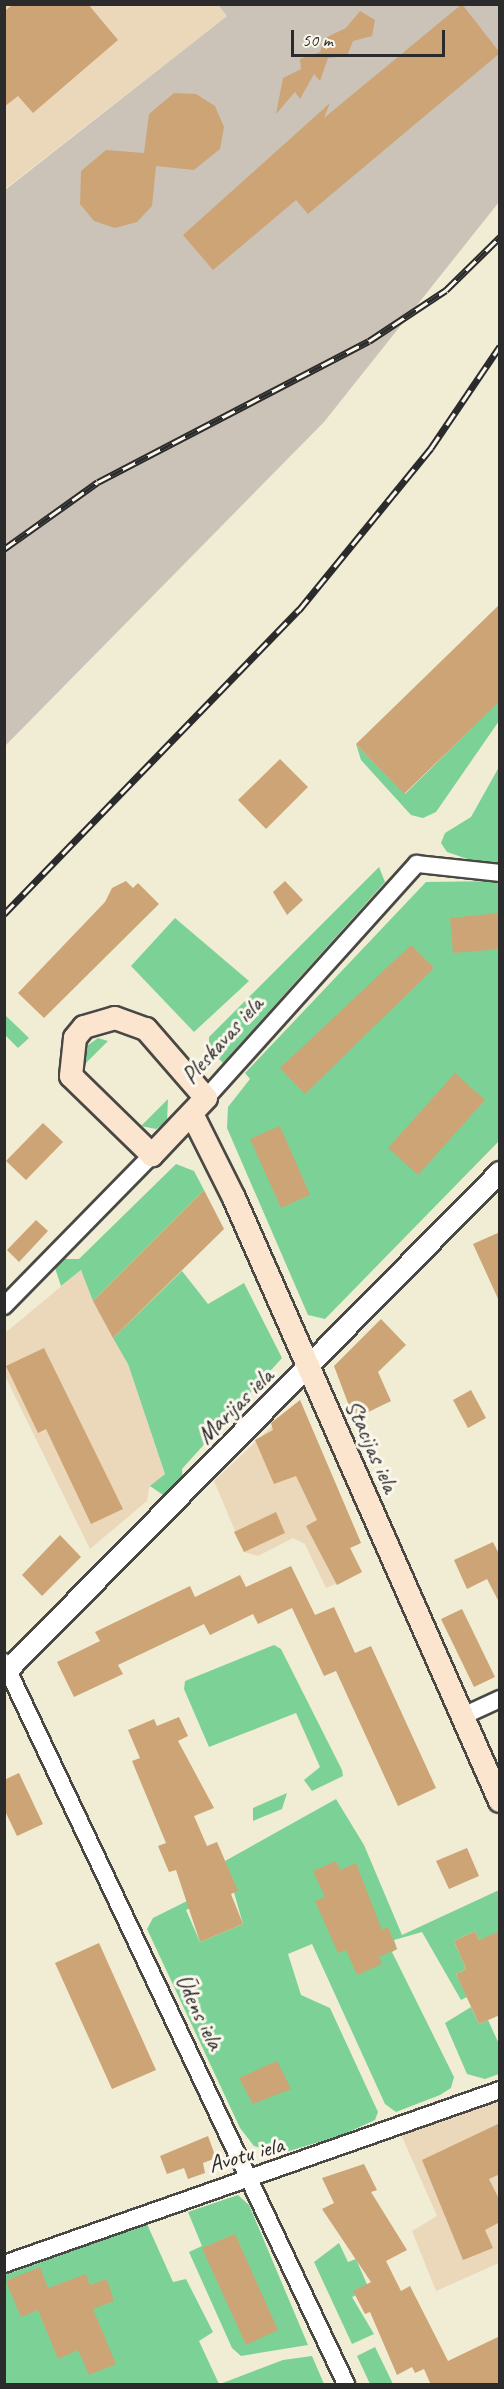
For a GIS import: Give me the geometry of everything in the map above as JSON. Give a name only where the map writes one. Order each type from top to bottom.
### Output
[{"type":"main road","name":"Stacijas iela","points":[[152,1155],[71,1076],[70,1051],[84,1027],[115,1018],[146,1029],[199,1106],[308,1367],[500,1802]]},
{"type":"main road","name":"Pleskavas iela","points":[[152,1155],[199,1106]]},
{"type":"street","name":"Pleskavas iela","points":[[199,1106],[417,864],[500,873]]},
{"type":"street","name":"Pleskavas iela","points":[[4,1306],[152,1155]]},
{"type":"street","name":"Marijas iela","points":[[6,1668],[500,1172]]},
{"type":"street","name":"Ūdens iela","points":[[6,1668],[251,2175],[346,2385]]},
{"type":"street","points":[[461,1717],[500,1699]]},
{"type":"street","name":"Avotu iela","points":[[4,2264],[251,2175],[283,2170],[500,2090]]},
{"type":"shaded area","points":[[5,5],[218,5],[227,16],[5,189]]},
{"type":"shaded area","points":[[218,5],[499,5],[499,202],[324,422],[5,746],[5,190],[227,16]]},
{"type":"shaded area","points":[[81,1270],[128,1364],[165,1474],[149,1488],[147,1501],[90,1549],[5,1376],[5,1333]]},
{"type":"shaded area","points":[[300,1400],[361,1543],[350,1548],[362,1572],[326,1588],[305,1544],[293,1538],[258,1556],[244,1552],[214,1481]]},
{"type":"shaded area","points":[[499,2093],[499,2263],[436,2291],[412,2231],[437,2216],[399,2130]]},
{"type":"green space","points":[[499,701],[499,721],[436,812],[423,818],[411,815],[361,760],[356,744],[405,794]]},
{"type":"green space","points":[[499,767],[499,863],[485,865],[447,852],[441,843],[445,833],[471,817]]},
{"type":"green space","points":[[379,867],[385,882],[223,1063],[209,1048],[209,1037]]},
{"type":"green space","points":[[499,881],[499,1141],[325,1319],[308,1315],[227,1128],[228,1107],[250,1079],[245,1073],[426,882]]},
{"type":"green space","points":[[175,918],[249,981],[194,1032],[131,966]]},
{"type":"green space","points":[[4,1014],[29,1038],[18,1048],[5,1035]]},
{"type":"green space","points":[[98,1038],[108,1041],[82,1067],[84,1048]]},
{"type":"green space","points":[[168,1099],[167,1122],[156,1129],[141,1126]]},
{"type":"green space","points":[[176,1164],[194,1171],[204,1190],[93,1301],[81,1270],[61,1286],[55,1268],[63,1259],[79,1259]]},
{"type":"green space","points":[[182,1271],[208,1304],[244,1283],[282,1358],[182,1469],[183,1485],[166,1497],[150,1486],[165,1474],[128,1364],[113,1338]]},
{"type":"green space","points":[[274,1645],[281,1649],[342,1770],[343,1776],[312,1791],[304,1780],[320,1767],[296,1713],[209,1747],[184,1689],[185,1681]]},
{"type":"green space","points":[[287,1793],[282,1809],[253,1821],[253,1808]]},
{"type":"green space","points":[[336,1799],[364,1845],[402,1935],[499,1890],[499,1934],[479,1940],[475,1931],[454,1941],[466,1969],[456,1974],[467,1997],[461,2000],[422,1932],[394,1940],[397,1949],[392,1952],[454,2077],[451,2088],[440,2095],[396,2112],[385,2104],[312,1944],[288,1954],[301,1995],[330,2008],[378,2112],[375,2120],[342,2135],[286,2152],[268,2150],[254,2146],[240,2128],[147,1929],[153,1918],[189,1900],[192,1907],[186,1910],[200,1942],[243,1924],[225,1861]]},
{"type":"green space","points":[[471,2007],[479,2024],[488,2020],[499,2044],[499,2074],[485,2079],[467,2074],[445,2023]]},
{"type":"green space","points":[[238,2195],[249,2205],[308,2345],[241,2356],[232,2348],[189,2252],[202,2246],[188,2212]]},
{"type":"green space","points":[[147,2224],[173,2282],[186,2279],[213,2332],[199,2341],[219,2384],[5,2384],[5,2275]]},
{"type":"green space","points":[[339,2243],[348,2262],[356,2259],[369,2289],[352,2297],[374,2334],[352,2344],[314,2262]]},
{"type":"green space","points":[[375,2347],[393,2384],[370,2384],[357,2356]]},
{"type":"green space","points":[[312,2356],[324,2384],[220,2384],[283,2360]]},
{"type":"building","points":[[13,4],[88,4],[118,40],[33,113],[18,96],[4,107],[4,12]]},
{"type":"building","points":[[462,4],[500,53],[308,214],[296,200],[213,270],[183,235],[330,103],[324,118]]},
{"type":"building","points":[[360,11],[375,20],[372,36],[353,41],[347,56],[328,58],[320,81],[314,74],[300,99],[295,92],[276,114],[283,78],[301,69],[300,59],[320,52],[325,38],[346,28]]},
{"type":"building","points":[[174,93],[196,94],[215,106],[224,127],[220,149],[194,170],[156,166],[152,206],[137,222],[115,228],[94,221],[80,204],[81,171],[106,150],[144,153],[149,114]]},
{"type":"building","points":[[500,604],[500,701],[404,794],[356,744]]},
{"type":"building","points":[[280,759],[308,787],[266,829],[238,800]]},
{"type":"building","points":[[126,881],[133,888],[138,883],[159,904],[44,1018],[18,993],[105,902],[112,888]]},
{"type":"building","points":[[285,881],[303,900],[287,915],[273,892]]},
{"type":"building","points":[[500,913],[500,949],[453,953],[450,918]]},
{"type":"building","points":[[411,945],[434,968],[305,1094],[280,1068]]},
{"type":"building","points":[[455,1073],[485,1100],[418,1175],[388,1148]]},
{"type":"building","points":[[43,1123],[63,1142],[26,1180],[6,1161]]},
{"type":"building","points":[[280,1126],[310,1195],[281,1208],[250,1139]]},
{"type":"building","points":[[204,1190],[224,1229],[113,1338],[93,1301]]},
{"type":"building","points":[[36,1220],[48,1231],[19,1262],[7,1250]]},
{"type":"building","points":[[500,1232],[500,1303],[473,1244]]},
{"type":"building","points":[[381,1319],[406,1345],[378,1372],[391,1401],[354,1419],[334,1366]]},
{"type":"building","points":[[44,1348],[123,1509],[91,1524],[46,1429],[38,1433],[6,1366]]},
{"type":"building","points":[[471,1390],[486,1418],[468,1428],[453,1400]]},
{"type":"building","points":[[300,1400],[361,1543],[350,1548],[362,1572],[337,1585],[306,1526],[317,1520],[296,1476],[274,1484],[255,1440],[273,1430],[271,1423]]},
{"type":"building","points":[[276,1512],[285,1533],[244,1552],[234,1532]]},
{"type":"building","points":[[60,1535],[81,1557],[42,1596],[22,1575]]},
{"type":"building","points":[[493,1542],[500,1556],[500,1604],[487,1579],[467,1589],[454,1560]]},
{"type":"building","points":[[291,1566],[315,1615],[334,1607],[355,1653],[371,1646],[436,1788],[398,1806],[336,1671],[324,1676],[292,1608],[258,1624],[253,1614],[210,1635],[204,1624],[118,1665],[123,1674],[74,1697],[57,1662],[100,1641],[95,1632],[190,1586],[195,1597],[240,1575],[246,1587]]},
{"type":"building","points":[[462,1609],[495,1677],[474,1687],[441,1619]]},
{"type":"building","points":[[179,1717],[188,1736],[178,1741],[214,1808],[194,1816],[207,1846],[217,1842],[238,1891],[231,1894],[243,1924],[200,1942],[176,1870],[169,1872],[158,1846],[166,1843],[132,1761],[140,1758],[128,1730],[154,1719],[157,1726]]},
{"type":"building","points":[[19,1773],[43,1824],[17,1836],[4,1809],[4,1780]]},
{"type":"building","points":[[467,1848],[479,1876],[449,1889],[436,1861]]},
{"type":"building","points":[[336,1861],[340,1870],[356,1863],[382,1930],[388,1927],[397,1949],[379,1957],[382,1964],[357,1975],[346,1950],[338,1953],[315,1901],[325,1897],[313,1871]]},
{"type":"building","points":[[475,1931],[479,1940],[500,1931],[500,2015],[479,2024],[456,1974],[466,1969],[454,1941]]},
{"type":"building","points":[[99,1943],[156,2070],[112,2089],[55,1963]]},
{"type":"building","points":[[277,2061],[291,2089],[253,2104],[239,2078]]},
{"type":"building","points":[[500,2123],[500,2174],[489,2179],[500,2201],[500,2222],[485,2230],[493,2248],[463,2260],[422,2160]]},
{"type":"building","points":[[208,2136],[216,2158],[203,2163],[205,2173],[188,2179],[184,2168],[167,2174],[160,2156]]},
{"type":"building","points":[[364,2164],[377,2190],[371,2192],[407,2250],[386,2261],[401,2291],[410,2286],[448,2361],[500,2336],[500,2385],[431,2385],[424,2369],[415,2373],[412,2367],[397,2375],[370,2312],[365,2314],[353,2291],[371,2282],[322,2209],[334,2203],[322,2178]]},
{"type":"building","points":[[235,2234],[278,2330],[246,2345],[202,2248]]},
{"type":"building","points":[[40,2267],[48,2288],[86,2274],[90,2285],[107,2279],[114,2301],[93,2309],[116,2364],[89,2375],[78,2350],[58,2359],[38,2310],[21,2317],[6,2281]]},
{"type":"railway","points":[[4,549],[98,482],[369,341],[446,290],[500,237]]},
{"type":"railway","points":[[4,914],[299,610],[431,448],[500,346]]}]
